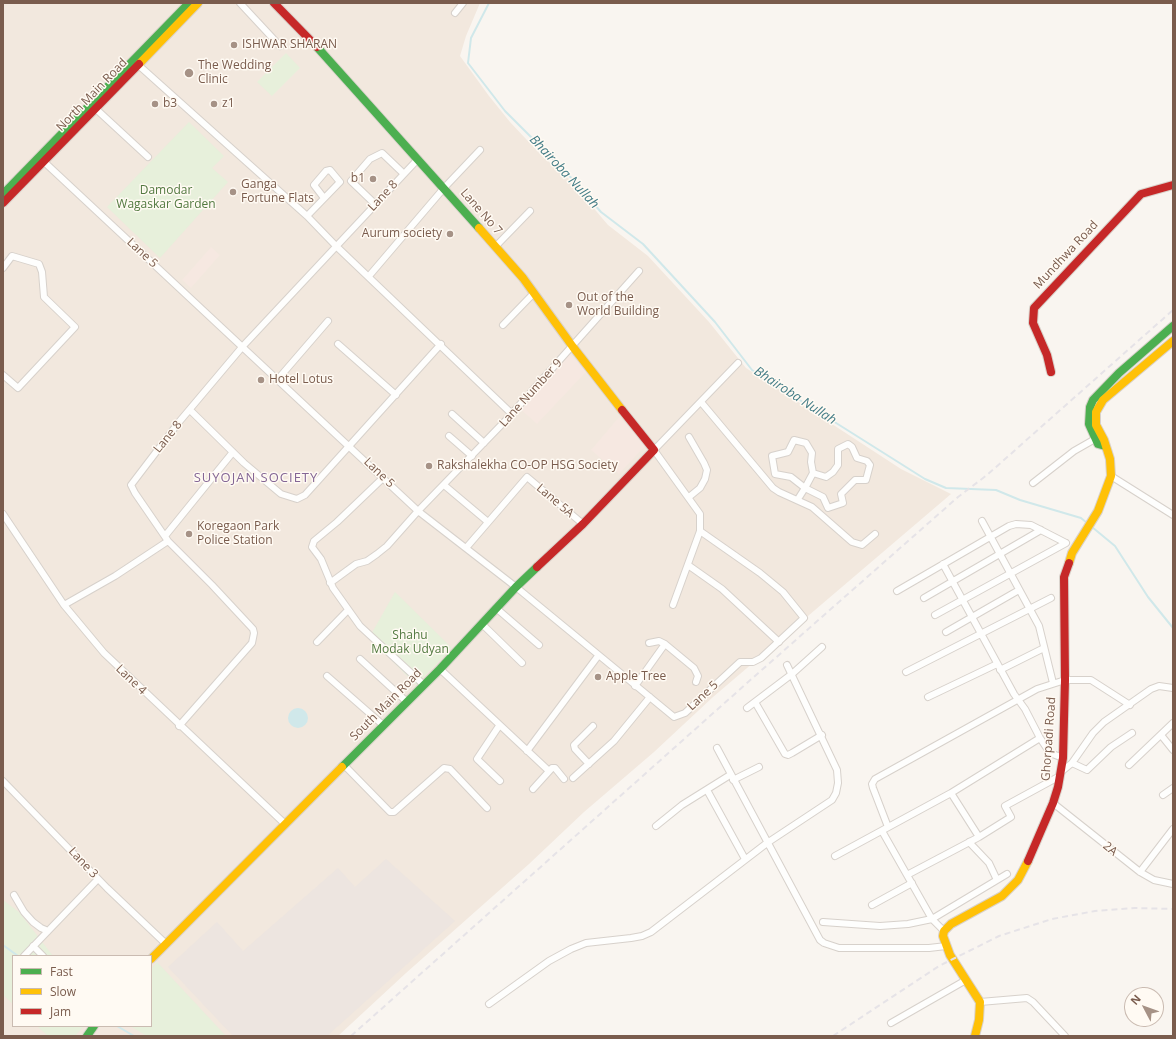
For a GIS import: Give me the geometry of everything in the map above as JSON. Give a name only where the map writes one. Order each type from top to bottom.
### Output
[{"type":"main road","name":"North Main Road","points":[[3,203],[42,159],[136,63],[198,3]]},
{"type":"main road","name":"Lane No 7","points":[[274,3],[335,66],[379,117],[418,158],[496,246],[534,293],[573,347],[654,450]]},
{"type":"main road","name":"North Main Road","points":[[3,194],[96,109],[186,4]]},
{"type":"main road","name":"Mundhwa Road","points":[[1051,372],[1047,355],[1033,323],[1034,308],[1141,194],[1173,185]]},
{"type":"main road","points":[[1105,446],[1098,444],[1089,424],[1093,410],[1093,400],[1100,391],[1173,326]]},
{"type":"main road","points":[[1148,362],[1152,353],[1173,332]]},
{"type":"main road","points":[[1141,354],[1152,353],[1173,339]]},
{"type":"main road","points":[[1093,410],[1173,339]]},
{"type":"main road","name":"Ghorpadi Road","points":[[944,932],[951,924],[1002,896],[1018,880],[1024,871],[1053,803],[1061,774],[1062,758],[1065,680],[1064,577],[1072,553],[1098,511],[1111,476],[1110,459],[1104,440],[1096,425],[1093,410]]},
{"type":"main road","name":"South Main Road","points":[[152,957],[284,823],[440,669],[516,587],[583,524],[654,450]]},
{"type":"main road","points":[[944,932],[946,946],[980,1002],[979,1020],[975,1036]]},
{"type":"main road","points":[[87,1036],[93,1027]]},
{"type":"street","points":[[240,3],[280,46]]},
{"type":"street","points":[[454,13],[463,3]]},
{"type":"street","points":[[136,63],[307,216],[336,246],[441,344],[512,414]]},
{"type":"street","points":[[96,109],[148,157]]},
{"type":"street","points":[[369,276],[444,188],[480,150]]},
{"type":"street","points":[[375,204],[351,181],[370,159],[382,153],[404,174]]},
{"type":"street","name":"Lane 8","points":[[180,726],[252,643],[254,638],[253,629],[167,538],[134,493],[131,485],[179,422],[243,346],[418,158]]},
{"type":"street","name":"Lane 5","points":[[42,159],[418,511],[516,587],[674,717],[679,716],[740,662],[753,662],[761,658],[779,642]]},
{"type":"street","points":[[307,216],[340,182],[330,170],[326,171],[314,186],[324,198]]},
{"type":"street","points":[[496,246],[530,211]]},
{"type":"street","points":[[3,268],[12,256],[39,264],[42,272],[44,297],[75,327],[18,388],[3,375]]},
{"type":"street","name":"Lane Number 9","points":[[330,583],[356,564],[367,561],[378,554],[512,414],[640,271]]},
{"type":"street","points":[[503,325],[534,293]]},
{"type":"street","points":[[278,379],[328,321]]},
{"type":"street","points":[[338,344],[396,395]]},
{"type":"street","points":[[190,410],[233,452],[281,494],[297,499],[305,495],[441,344]]},
{"type":"street","points":[[673,605],[700,531],[700,514],[654,450],[738,363]]},
{"type":"street","points":[[701,402],[773,488],[812,507],[852,542],[862,545],[875,534]]},
{"type":"street","points":[[452,414],[484,443]]},
{"type":"street","points":[[450,436],[472,456]]},
{"type":"street","points":[[689,437],[707,470],[705,479],[700,488],[689,497]]},
{"type":"street","points":[[1034,483],[1074,452],[1095,438]]},
{"type":"street","points":[[798,499],[805,488],[813,473],[811,462],[812,453],[806,443],[794,440],[788,452],[772,456],[775,474],[791,477],[805,488],[823,497],[826,506],[831,508],[842,503],[841,494],[853,482],[866,480],[870,466],[867,461],[857,458],[852,447],[848,444],[838,449],[838,465],[828,476],[813,473]]},
{"type":"street","points":[[64,606],[115,576],[167,538],[233,452]]},
{"type":"street","points":[[1111,476],[1173,515]]},
{"type":"street","name":"Lane 5A","points":[[488,522],[527,477],[583,524]]},
{"type":"street","points":[[383,478],[355,506],[312,544],[312,549],[321,559],[330,583],[360,626],[424,685]]},
{"type":"street","points":[[444,485],[488,522],[466,548]]},
{"type":"street","name":"Lane 4","points":[[3,514],[64,606],[104,653],[284,823]]},
{"type":"street","points":[[982,521],[1039,626],[1053,683]]},
{"type":"street","points":[[897,591],[1016,524],[1031,525],[1066,543],[935,615]]},
{"type":"street","points":[[924,598],[1041,530]]},
{"type":"street","points":[[688,565],[722,589],[779,642],[804,618],[783,592],[760,573],[700,531]]},
{"type":"street","points":[[943,564],[1000,670],[1025,709],[1040,738],[1050,753],[1062,758]]},
{"type":"street","points":[[946,632],[1020,590]]},
{"type":"street","points":[[906,672],[1052,598]]},
{"type":"street","points":[[496,608],[539,646]]},
{"type":"street","points":[[317,642],[348,610]]},
{"type":"street","points":[[482,624],[522,663]]},
{"type":"street","points":[[649,643],[659,641],[665,644],[694,668],[698,676],[696,682]]},
{"type":"street","points":[[635,686],[665,644]]},
{"type":"street","points":[[747,708],[792,674],[822,647]]},
{"type":"street","points":[[1000,670],[1044,648]]},
{"type":"street","points":[[527,751],[598,656]]},
{"type":"street","points":[[360,659],[407,702]]},
{"type":"street","points":[[928,697],[997,664]]},
{"type":"street","points":[[489,1004],[549,961],[571,949],[586,943],[631,938],[651,932],[767,843],[828,804],[836,793],[837,770],[822,735],[788,666]]},
{"type":"street","points":[[440,669],[549,771]]},
{"type":"street","points":[[326,676],[383,725]]},
{"type":"street","points":[[888,827],[873,788],[872,784],[875,779],[1037,689],[1065,680],[1091,680],[1130,705]]},
{"type":"street","points":[[907,875],[979,837],[1011,817],[1005,806],[1061,774],[1072,763],[1093,733],[1104,722],[1151,689],[1159,686],[1173,688]]},
{"type":"street","points":[[573,778],[614,741],[650,697]]},
{"type":"street","points":[[755,702],[785,754],[788,755],[792,753],[822,735]]},
{"type":"street","points":[[1129,765],[1173,723]]},
{"type":"street","points":[[500,726],[477,759],[500,781]]},
{"type":"street","points":[[589,764],[575,749],[574,745],[594,726]]},
{"type":"street","points":[[1072,763],[1087,770],[1111,747],[1132,733]]},
{"type":"street","points":[[1161,735],[1173,750]]},
{"type":"street","points":[[835,856],[951,793],[1040,738]]},
{"type":"street","points":[[716,748],[818,937],[824,943],[839,948],[929,948],[946,946]]},
{"type":"street","points":[[344,764],[390,812],[394,812],[444,768],[450,769],[487,808]]},
{"type":"street","points":[[656,826],[682,806],[707,790],[759,767]]},
{"type":"street","points":[[533,789],[549,771],[554,768],[564,779]]},
{"type":"street","name":"Lane 3","points":[[3,781],[98,879],[165,943]]},
{"type":"street","points":[[1163,795],[1173,788]]},
{"type":"street","points":[[707,790],[745,859]]},
{"type":"street","points":[[951,793],[979,837]]},
{"type":"street","name":"2A","points":[[1053,803],[1140,872],[1154,880],[1173,884]]},
{"type":"street","points":[[1140,872],[1173,829]]},
{"type":"street","points":[[882,831],[932,919],[944,932]]},
{"type":"street","points":[[969,842],[989,862],[997,880]]},
{"type":"street","points":[[823,922],[880,926],[908,924],[932,919],[1007,874]]},
{"type":"street","points":[[25,955],[98,879]]},
{"type":"street","points":[[872,905],[912,883]]},
{"type":"street","points":[[14,895],[24,912],[33,922],[48,931]]},
{"type":"street","points":[[33,946],[42,955]]},
{"type":"street","points":[[891,1023],[966,980]]},
{"type":"street","points":[[980,1002],[1026,998],[1033,1002],[1065,1036]]},
{"type":"shaded area","points":[[3,3],[480,3],[466,36],[460,56],[510,122],[542,156],[568,178],[608,225],[648,256],[709,322],[746,368],[901,469],[951,494],[713,697],[654,752],[584,812],[529,864],[406,973],[338,1036],[3,1036]]},
{"type":"shaded area","points":[[211,247],[220,255],[191,288],[182,280]]},
{"type":"shaded area","points":[[569,353],[586,372],[537,424],[519,408]]},
{"type":"shaded area","points":[[619,417],[647,444],[619,474],[591,450]]},
{"type":"shaded area","points":[[386,859],[455,921],[327,1036],[233,1036],[168,967],[217,922],[243,951],[338,868],[355,887]]},
{"type":"green space","points":[[286,53],[300,68],[272,96],[257,82]]},
{"type":"green space","name":"Damodar Wagaskar Garden","points":[[189,122],[224,156],[212,168],[228,182],[160,258],[107,207]]},
{"type":"green space","name":"Shahu Modak Udyan","points":[[395,592],[452,648],[416,685],[369,638]]},
{"type":"green space","points":[[3,900],[19,912],[52,955],[12,955],[12,1003],[3,995]]},
{"type":"green space","points":[[157,962],[226,1036],[147,1036],[132,1027],[152,1027],[152,968]]},
{"type":"green space","points":[[38,1027],[83,1027],[75,1036],[48,1036]]},
{"type":"water","points":[[294,708],[302,708],[308,714],[308,722],[302,728],[294,728],[288,722],[288,714]]},
{"type":"waterway","name":"Bhairoba Nullah","points":[[489,3],[471,38],[468,63],[505,111],[566,172],[601,212],[643,244],[715,322],[752,370],[925,479],[946,488],[996,490],[1020,500],[1081,518],[1087,523]]},
{"type":"waterway","name":"Bhairoba Nullah","points":[[1092,527],[1115,546],[1148,597],[1173,628]]},
{"type":"waterway","points":[[3,945],[17,955]]},
{"type":"waterway","points":[[119,1027],[134,1036]]},
{"type":"railway","points":[[351,1036],[747,683],[958,497],[987,475],[1173,310]]},
{"type":"railway","points":[[833,1036],[939,966],[999,936],[1052,919],[1095,911],[1135,908],[1173,909]]},
{"type":"traffic: fast","points":[[3,194],[189,3]]},
{"type":"traffic: fast","points":[[317,47],[479,228]]},
{"type":"traffic: fast","points":[[1105,446],[1098,444],[1089,424],[1090,407],[1093,400],[1119,373],[1173,326]]},
{"type":"traffic: fast","points":[[342,767],[440,669],[516,587],[537,567]]},
{"type":"traffic: fast","points":[[87,1036],[93,1027]]},
{"type":"traffic: slow","points":[[139,64],[198,3]]},
{"type":"traffic: slow","points":[[479,228],[523,278],[573,347],[622,410]]},
{"type":"traffic: slow","points":[[1069,563],[1072,553],[1098,511],[1111,476],[1110,459],[1104,440],[1096,425],[1096,412],[1103,400],[1173,341]]},
{"type":"traffic: slow","points":[[152,958],[342,767]]},
{"type":"traffic: slow","points":[[975,1036],[979,1020],[980,1002],[950,955],[943,936],[944,931],[951,924],[1002,896],[1018,880],[1028,861]]},
{"type":"traffic: jam","points":[[274,3],[317,47]]},
{"type":"traffic: jam","points":[[3,203],[139,64]]},
{"type":"traffic: jam","points":[[1051,372],[1047,355],[1033,323],[1034,308],[1141,194],[1173,185]]},
{"type":"traffic: jam","points":[[537,567],[583,524],[654,450],[622,410]]},
{"type":"traffic: jam","points":[[1028,861],[1053,803],[1058,787],[1063,758],[1065,680],[1064,577],[1069,563]]},
{"type":"place","name":"ISHWAR SHARAN","points":[[234,45]]},
{"type":"place","name":"The Wedding Clinic","points":[[189,73]]},
{"type":"place","name":"b3","points":[[155,104]]},
{"type":"place","name":"z1","points":[[214,104]]},
{"type":"place","name":"b1","points":[[373,179]]},
{"type":"place","name":"Ganga Fortune Flats","points":[[233,192]]},
{"type":"place","name":"Aurum society","points":[[450,234]]},
{"type":"place","name":"Out of the World Building","points":[[569,305]]},
{"type":"place","name":"Hotel Lotus","points":[[261,380]]},
{"type":"place","name":"Rakshalekha CO-OP HSG Society","points":[[429,466]]},
{"type":"place","name":"Koregaon Park Police Station","points":[[189,534]]},
{"type":"place","name":"Apple Tree","points":[[598,677]]},
{"type":"district","name":"SUYOJAN SOCIETY","points":[[256,478]]}]
